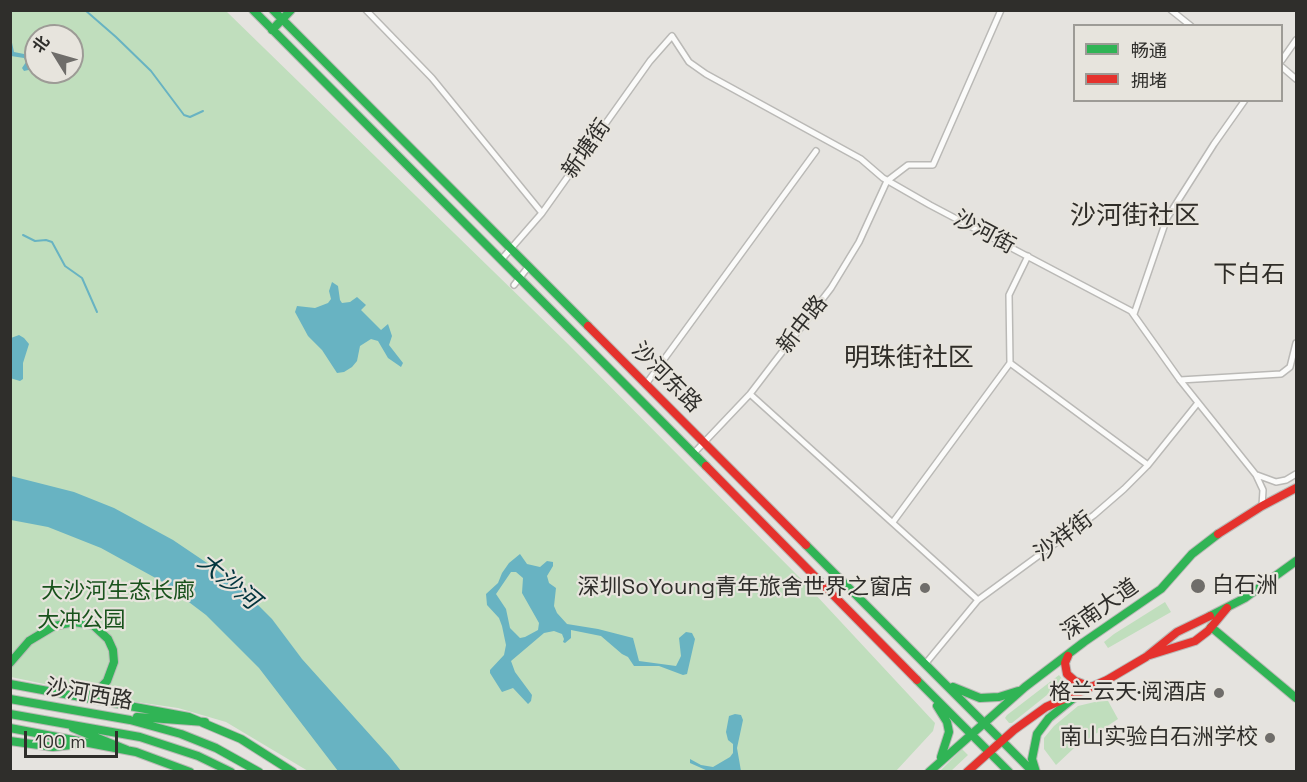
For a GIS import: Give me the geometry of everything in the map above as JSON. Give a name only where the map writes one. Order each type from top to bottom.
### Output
[{"type":"main road","name":"沙河东路","points":[[253,10],[501,260],[517,282],[694,453],[927,691],[1009,771]]},
{"type":"main road","name":"沙河东路","points":[[273,10],[1035,771]]},
{"type":"main road","points":[[272,30],[291,10]]},
{"type":"main road","name":"深南大道","points":[[929,771],[1026,687],[1070,653],[1161,590],[1192,554],[1209,539],[1296,488]]},
{"type":"main road","points":[[967,771],[1002,740],[1046,707],[1093,687],[1146,657],[1185,628],[1245,598],[1296,561]]},
{"type":"main road","points":[[1146,657],[1187,645],[1203,636],[1227,608]]},
{"type":"main road","points":[[10,663],[29,640],[54,626],[74,621],[93,625],[110,642],[114,662],[111,674],[104,685],[84,698]]},
{"type":"main road","points":[[1211,627],[1232,647],[1296,698]]},
{"type":"main road","points":[[1070,653],[1065,663],[1067,674],[1075,681],[1093,687]]},
{"type":"main road","points":[[943,680],[964,693],[980,698],[999,697],[1026,687]]},
{"type":"main road","points":[[10,684],[173,714],[205,723],[256,747],[293,771]]},
{"type":"main road","points":[[927,691],[948,726],[946,746],[938,763]]},
{"type":"main road","points":[[1035,771],[1032,759],[1037,734],[1048,718],[1083,691]]},
{"type":"main road","name":"沙河西路","points":[[10,699],[109,716],[181,734],[216,748],[259,771]]},
{"type":"main road","name":"沙河西路","points":[[10,714],[120,733],[168,745],[231,771]]},
{"type":"main road","points":[[109,716],[205,723]]},
{"type":"main road","points":[[59,723],[127,750],[190,771]]},
{"type":"main road","points":[[10,728],[127,750]]},
{"type":"main road","points":[[10,741],[53,747],[88,743]]},
{"type":"street","points":[[366,10],[432,78],[542,213]]},
{"type":"street","points":[[887,181],[908,165],[933,165],[1001,10]]},
{"type":"street","points":[[1171,10],[1188,24]]},
{"type":"street","name":"新塘街","points":[[501,260],[542,213],[650,61],[672,36]]},
{"type":"street","name":"沙河街","points":[[672,36],[689,62],[698,68],[861,159],[887,181],[1115,301],[1134,314],[1197,404],[1256,475]]},
{"type":"street","points":[[1283,57],[1296,40]]},
{"type":"street","points":[[1283,69],[1296,79]]},
{"type":"street","points":[[1134,314],[1167,218],[1244,102]]},
{"type":"street","points":[[646,384],[816,151]]},
{"type":"street","name":"新中路","points":[[694,453],[750,394],[831,288],[859,242],[887,181]]},
{"type":"street","points":[[893,522],[1010,363],[1009,295],[1028,256]]},
{"type":"street","points":[[517,282],[529,266]]},
{"type":"street","points":[[1180,381],[1281,374],[1290,367],[1296,344]]},
{"type":"street","points":[[1010,363],[1148,465]]},
{"type":"street","points":[[750,394],[978,600]]},
{"type":"street","name":"沙祥街","points":[[926,663],[978,600],[1094,515],[1148,465],[1197,404]]},
{"type":"street","points":[[1256,475],[1276,482],[1286,480],[1296,474]]},
{"type":"street","points":[[1256,475],[1263,490],[1262,506]]},
{"type":"green space","points":[[11,11],[226,11],[568,344],[801,579],[935,723],[933,731],[896,771],[308,771],[226,722],[178,708],[116,699],[11,677]]},
{"type":"green space","points":[[1165,602],[1171,612],[1108,648],[1104,642]]},
{"type":"green space","points":[[1059,675],[1063,680],[1062,683],[1012,723],[1009,723],[1005,718],[1007,715]]},
{"type":"green space","points":[[1107,699],[1118,719],[1073,749],[1056,765],[1044,749],[1044,738],[1054,726],[1078,706]]},
{"type":"green space","points":[[962,749],[968,755],[951,771],[940,771]]},
{"type":"water","points":[[11,38],[14,52],[24,54],[24,58],[11,56]]},
{"type":"water","points":[[332,282],[338,286],[342,303],[350,302],[357,297],[366,305],[361,310],[381,330],[388,324],[392,336],[389,345],[403,363],[401,367],[388,358],[378,341],[371,339],[360,346],[357,361],[352,367],[337,373],[322,350],[308,336],[295,312],[297,306],[315,308],[328,303],[331,299],[329,291]]},
{"type":"water","points":[[19,335],[29,344],[23,363],[23,379],[20,381],[10,378],[11,338]]},
{"type":"water","name":"大沙河","points":[[11,476],[74,492],[114,508],[173,540],[210,565],[246,593],[272,619],[302,659],[401,771],[338,771],[259,668],[206,615],[161,581],[101,548],[48,527],[11,520]]},
{"type":"water","points":[[520,554],[527,564],[540,567],[547,561],[553,562],[547,576],[549,583],[556,588],[554,606],[557,613],[567,624],[633,638],[639,661],[676,666],[681,656],[679,638],[686,632],[692,633],[695,639],[687,674],[683,675],[659,666],[634,666],[628,657],[601,636],[571,630],[571,638],[565,643],[562,634],[554,631],[544,633],[511,661],[515,672],[532,695],[531,701],[528,704],[513,688],[502,692],[490,670],[504,655],[506,645],[499,618],[487,605],[486,594],[498,583],[509,563]],"holes":[[[511,572],[516,572],[523,578],[522,593],[539,623],[538,630],[520,638],[510,628],[506,609],[496,594]]]},
{"type":"water","points":[[741,715],[743,720],[737,748],[741,771],[708,771],[690,763],[690,759],[701,765],[713,767],[730,757],[733,753],[733,744],[728,740],[726,732],[729,716]]},
{"type":"waterway","points":[[85,10],[151,71],[184,115],[190,117],[203,111]]},
{"type":"waterway","points":[[23,235],[35,241],[52,242],[65,266],[82,278],[97,312]]},
{"type":"traffic: fast","points":[[253,10],[706,466]]},
{"type":"traffic: fast","points":[[273,10],[588,326]]},
{"type":"traffic: fast","points":[[272,30],[291,10]]},
{"type":"traffic: fast","points":[[929,772],[1025,687],[1084,642],[1161,589],[1192,554],[1218,534]]},
{"type":"traffic: fast","points":[[806,545],[1033,772]]},
{"type":"traffic: fast","points":[[1210,616],[1245,598],[1296,561]]},
{"type":"traffic: fast","points":[[10,663],[29,641],[54,626],[74,622],[93,625],[108,639],[113,650],[114,662],[107,681],[97,691],[86,697]]},
{"type":"traffic: fast","points":[[1211,627],[1296,698]]},
{"type":"traffic: fast","points":[[917,680],[1009,772]]},
{"type":"traffic: fast","points":[[10,684],[189,717],[241,739],[293,772]]},
{"type":"traffic: fast","points":[[953,687],[980,698],[999,697],[1018,691]]},
{"type":"traffic: fast","points":[[1036,772],[1032,759],[1037,734],[1049,718],[1075,697]]},
{"type":"traffic: fast","points":[[10,699],[130,720],[181,734],[216,748],[259,772]]},
{"type":"traffic: fast","points":[[937,706],[947,722],[949,732],[941,757]]},
{"type":"traffic: fast","points":[[10,714],[140,737],[198,756],[231,772]]},
{"type":"traffic: fast","points":[[137,717],[205,722]]},
{"type":"traffic: fast","points":[[10,728],[136,752],[190,772]]},
{"type":"traffic: fast","points":[[73,728],[127,750]]},
{"type":"traffic: fast","points":[[10,741],[53,747],[80,744]]},
{"type":"traffic: jam","points":[[588,326],[806,545]]},
{"type":"traffic: jam","points":[[706,466],[917,680]]},
{"type":"traffic: jam","points":[[1218,534],[1296,488]]},
{"type":"traffic: jam","points":[[1150,655],[1195,641],[1208,631],[1227,608]]},
{"type":"traffic: jam","points":[[967,772],[1014,730],[1046,707],[1107,680],[1146,657],[1177,632],[1210,616]]},
{"type":"traffic: jam","points":[[1068,656],[1065,663],[1067,674],[1075,681],[1091,687]]},
{"type":"place","name":"白石洲","points":[[1198,586]]},
{"type":"place","name":"深圳SoYoung青年旅舍世界之窗店","points":[[925,588]]},
{"type":"place","name":"格兰云天·阅酒店","points":[[1219,693]]},
{"type":"place","name":"南山实验白石洲学校","points":[[1270,738]]},
{"type":"district","name":"沙河街社区","points":[[1135,217]]},
{"type":"district","name":"下白石","points":[[1249,275]]},
{"type":"district","name":"明珠街社区","points":[[909,359]]},
{"type":"park label","name":"大沙河生态长廊","points":[[118,592]]},
{"type":"park label","name":"大冲公园","points":[[81,621]]}]
